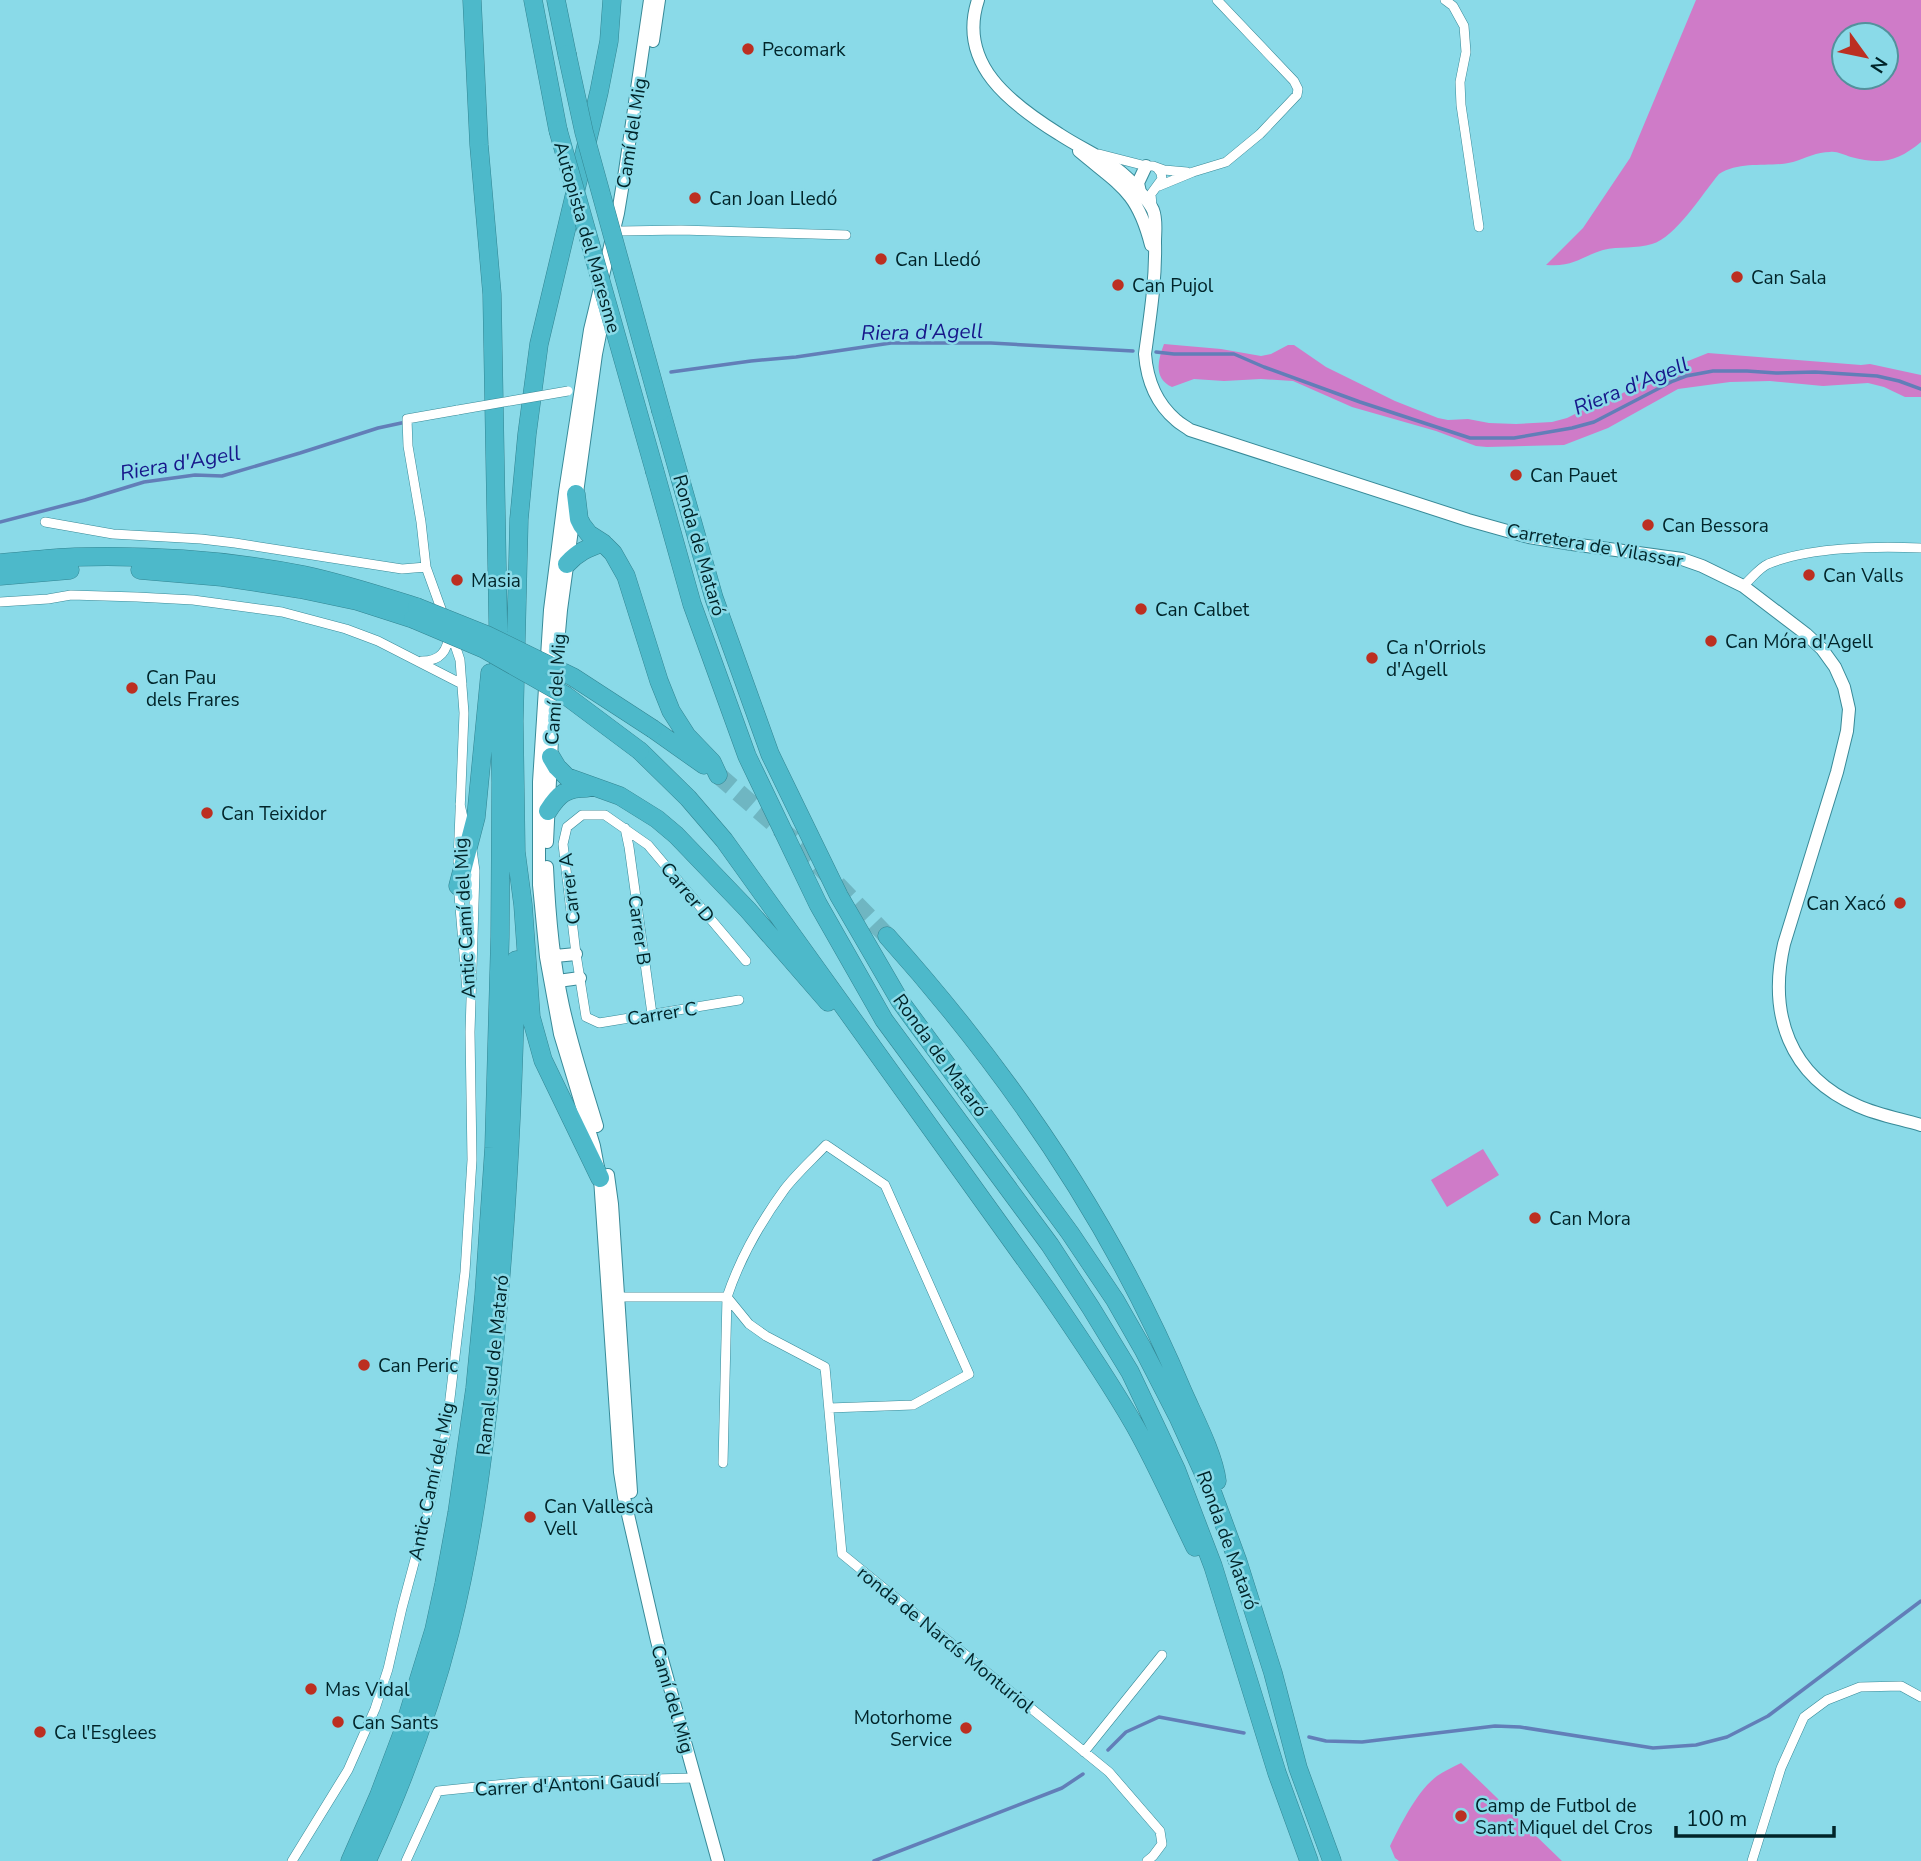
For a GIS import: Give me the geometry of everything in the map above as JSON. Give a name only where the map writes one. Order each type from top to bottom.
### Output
[{"type":"highway","points":[[350,1861],[402,1734],[444,1584],[475,1388],[484,1295],[495,1122],[501,795],[492,294],[479,145],[472,0]]},
{"type":"highway","name":"Autopista del Maresme","points":[[533,0],[558,130],[655,472]]},
{"type":"highway","name":"Autopista del Maresme","points":[[556,0],[584,132],[661,411]]},
{"type":"highway","points":[[600,1178],[553,1082],[533,1031],[516,852],[514,721],[519,519],[539,344],[599,92],[609,41],[612,0]]},
{"type":"highway","name":"Ronda de Mataró","points":[[661,411],[713,598],[770,754],[839,896],[900,1001],[1070,1233],[1115,1300],[1179,1419],[1213,1494],[1238,1562],[1273,1673],[1298,1768],[1332,1861]]},
{"type":"highway","name":"Ronda de Mataró","points":[[655,472],[692,604],[747,757],[818,904],[884,1020],[1051,1245],[1130,1372],[1176,1469],[1213,1566],[1277,1773],[1309,1861]]},
{"type":"highway","points":[[0,576],[72,569],[149,570],[222,577],[300,589],[415,613],[487,635],[573,677],[718,775],[712,762],[687,736],[671,711],[626,576],[612,553],[582,525],[576,494]]},
{"type":"highway","points":[[567,564],[577,553],[603,543]]},
{"type":"highway","points":[[0,563],[74,557],[149,558],[225,564],[303,575],[359,589],[415,613],[565,695],[640,751],[688,798],[724,840],[1095,1360],[1136,1428],[1196,1551],[1213,1566]]},
{"type":"highway","points":[[458,886],[478,803],[499,604]]},
{"type":"highway","points":[[551,757],[567,778],[620,796],[677,835],[748,910],[868,1049],[878,1055]]},
{"type":"highway","points":[[548,811],[565,791],[575,788],[599,788]]},
{"type":"highway","name":"Ramal sud de Mataró","points":[[367,1861],[404,1775],[434,1689],[458,1599],[474,1516],[491,1389],[506,1222],[515,1015],[516,852]]},
{"type":"highway","points":[[887,936],[978,1045],[1079,1191],[1112,1246],[1168,1355],[1208,1451],[1217,1479],[1213,1494]]},
{"type":"street","name":"Camí del Mig","points":[[650,0],[618,213],[574,389],[550,610],[539,782],[539,867],[545,957],[551,994],[605,1190],[610,1249],[615,1396],[624,1497],[657,1641],[718,1861]]},
{"type":"street","name":"Camí del Mig","points":[[634,1536],[617,1297],[610,1249],[612,1204],[596,1125],[569,1032],[558,981],[546,851],[555,677],[576,494],[596,354],[621,231],[650,68],[659,0]]},
{"type":"street","name":"Carretera de Vilassar","points":[[978,0],[973,21],[974,42],[979,59],[990,79],[1008,99],[1090,155],[1150,190],[1155,220],[1156,270],[1145,354],[1146,368],[1155,394],[1176,421],[1190,430],[1468,520],[1529,537],[1682,559],[1702,566],[1744,586],[1822,649],[1835,667],[1844,687],[1849,709],[1847,731],[1784,944],[1778,993],[1782,1019],[1790,1043],[1802,1063],[1819,1082],[1860,1107],[1921,1125]]},
{"type":"street","points":[[1150,190],[1226,162],[1260,134],[1297,95],[1298,89],[1294,81],[1217,0]]},
{"type":"street","points":[[1445,0],[1453,6],[1464,26],[1466,52],[1461,82],[1461,105],[1479,227]]},
{"type":"street","points":[[1090,155],[1193,172]]},
{"type":"street","points":[[1090,155],[1125,189],[1136,204],[1145,222],[1156,270]]},
{"type":"street","points":[[1150,190],[1138,183],[1152,167]]},
{"type":"street","points":[[1149,237],[1150,190],[1162,179],[1161,173],[1152,167]]},
{"type":"street","points":[[621,231],[846,235]]},
{"type":"street","name":"Camí del Mig","points":[[574,389],[586,383],[596,354]]},
{"type":"street","name":"Camí del Mig","points":[[574,389],[584,396],[586,423]]},
{"type":"street","name":"Antic Camí del Mig","points":[[470,1032],[458,886],[464,741],[462,684],[457,648],[426,567],[408,446],[407,419],[574,389]]},
{"type":"street","points":[[44,522],[113,534],[224,542],[402,569],[426,567]]},
{"type":"street","points":[[1744,586],[1765,565],[1805,554],[1878,546],[1921,548]]},
{"type":"street","points":[[0,602],[90,595],[224,604],[282,612],[346,629],[378,641],[462,684]]},
{"type":"street","points":[[420,661],[433,661],[442,654],[448,644],[450,631]]},
{"type":"street","name":"Antic Camí del Mig","points":[[292,1861],[348,1770],[375,1709],[388,1669],[446,1432],[465,1272],[472,1160],[470,1032],[475,871],[460,804]]},
{"type":"street","name":"Carrer A","points":[[586,1017],[564,844],[568,827],[582,815],[605,815],[625,828]]},
{"type":"street","name":"Carrer D","points":[[625,828],[648,845],[747,961]]},
{"type":"street","name":"Carrer B","points":[[625,828],[652,1014]]},
{"type":"street","points":[[629,847],[642,841]]},
{"type":"street","name":"Camí del Mig","points":[[539,867],[543,879],[550,954],[555,956]]},
{"type":"street","points":[[555,956],[576,954]]},
{"type":"street","points":[[558,981],[580,978]]},
{"type":"street","name":"Camí del Mig","points":[[558,981],[556,988],[565,1049]]},
{"type":"street","name":"Carrer C","points":[[586,1017],[599,1023],[739,1000]]},
{"type":"street","points":[[723,1463],[727,1297],[734,1274],[754,1236],[786,1188],[826,1145],[885,1185],[969,1374],[913,1405],[828,1408]]},
{"type":"street","name":"Camí del Mig","points":[[615,1396],[617,1371],[613,1306],[617,1297]]},
{"type":"street","points":[[617,1297],[727,1297]]},
{"type":"street","name":"ronda de Narcís Monturiol","points":[[727,1297],[749,1324],[825,1367],[842,1554],[1109,1772],[1160,1832],[1162,1844],[1147,1861]]},
{"type":"street","points":[[1084,1752],[1162,1655]]},
{"type":"street","points":[[1752,1861],[1781,1768],[1804,1717],[1827,1700],[1860,1687],[1901,1686],[1921,1697]]},
{"type":"street","name":"Carrer d'Antoni Gaudí","points":[[406,1861],[438,1791],[526,1782],[695,1778]]},
{"type":"shaded area","points":[[1696,0],[1921,0],[1921,142],[1912,149],[1896,158],[1880,161],[1825,152],[1784,164],[1736,167],[1719,174],[1679,224],[1661,240],[1646,246],[1603,250],[1570,263],[1546,265],[1583,228],[1630,158]]},
{"type":"shaded area","points":[[1164,344],[1261,356],[1294,345],[1326,367],[1395,401],[1438,418],[1489,423],[1552,422],[1567,418],[1611,400],[1653,375],[1708,353],[1870,364],[1921,375],[1921,397],[1905,397],[1868,383],[1823,386],[1770,381],[1730,382],[1678,389],[1608,428],[1564,445],[1487,447],[1476,446],[1436,431],[1352,407],[1293,381],[1194,379],[1172,387],[1160,374],[1159,362]]},
{"type":"shaded area","points":[[1483,1149],[1499,1175],[1447,1207],[1431,1180]]},
{"type":"shaded area","name":"Camp de Futbol de Sant Miquel del Cros","points":[[1461,1763],[1562,1861],[1399,1861],[1395,1858],[1390,1846],[1416,1799],[1437,1776]]},
{"type":"waterway","name":"Riera d'Agell","points":[[671,372],[891,343],[991,343],[1133,351]]},
{"type":"waterway","name":"Riera d'Agell","points":[[1156,352],[1234,354],[1360,402],[1470,438],[1514,438],[1594,422],[1673,381],[1713,371],[1815,372],[1877,376],[1921,389]]},
{"type":"waterway","name":"Riera d'Agell","points":[[0,522],[144,482],[195,475],[222,476],[378,428],[406,422]]},
{"type":"waterway","points":[[1309,1737],[1326,1741],[1362,1742],[1495,1726],[1520,1727],[1653,1748],[1696,1745],[1727,1737],[1768,1716],[1921,1601]]},
{"type":"waterway","points":[[1108,1750],[1126,1732],[1159,1717],[1244,1733]]},
{"type":"waterway","points":[[874,1861],[1062,1788],[1083,1774]]},
{"type":"tunnel","points":[[718,775],[800,846],[887,936]]},
{"type":"place","name":"Pecomark","points":[[748,49]]},
{"type":"place","name":"Can Joan Lledó","points":[[695,198]]},
{"type":"place","name":"Can Lledó","points":[[881,259]]},
{"type":"place","name":"Can Sala","points":[[1737,277]]},
{"type":"place","name":"Can Pujol","points":[[1118,285]]},
{"type":"place","name":"Can Pauet","points":[[1516,475]]},
{"type":"place","name":"Can Bessora","points":[[1648,525]]},
{"type":"place","name":"Can Valls","points":[[1809,575]]},
{"type":"place","name":"Masia","points":[[457,580]]},
{"type":"place","name":"Can Calbet","points":[[1141,609]]},
{"type":"place","name":"Can Móra d'Agell","points":[[1711,641]]},
{"type":"place","name":"Ca n'Orriols d'Agell","points":[[1372,658]]},
{"type":"place","name":"Can Pau dels Frares","points":[[132,688]]},
{"type":"place","name":"Can Teixidor","points":[[207,813]]},
{"type":"place","name":"Can Xacó","points":[[1900,903]]},
{"type":"place","name":"Can Mora","points":[[1535,1218]]},
{"type":"place","name":"Can Peric","points":[[364,1365]]},
{"type":"place","name":"Can Vallescà Vell","points":[[530,1517]]},
{"type":"place","name":"Mas Vidal","points":[[311,1689]]},
{"type":"place","name":"Can Sants","points":[[338,1722]]},
{"type":"place","name":"Motorhome Service","points":[[966,1728]]},
{"type":"place","name":"Ca l'Esglees","points":[[40,1732]]},
{"type":"place","name":"Camp de Futbol de Sant Miquel del Cros","points":[[1461,1816]]}]
